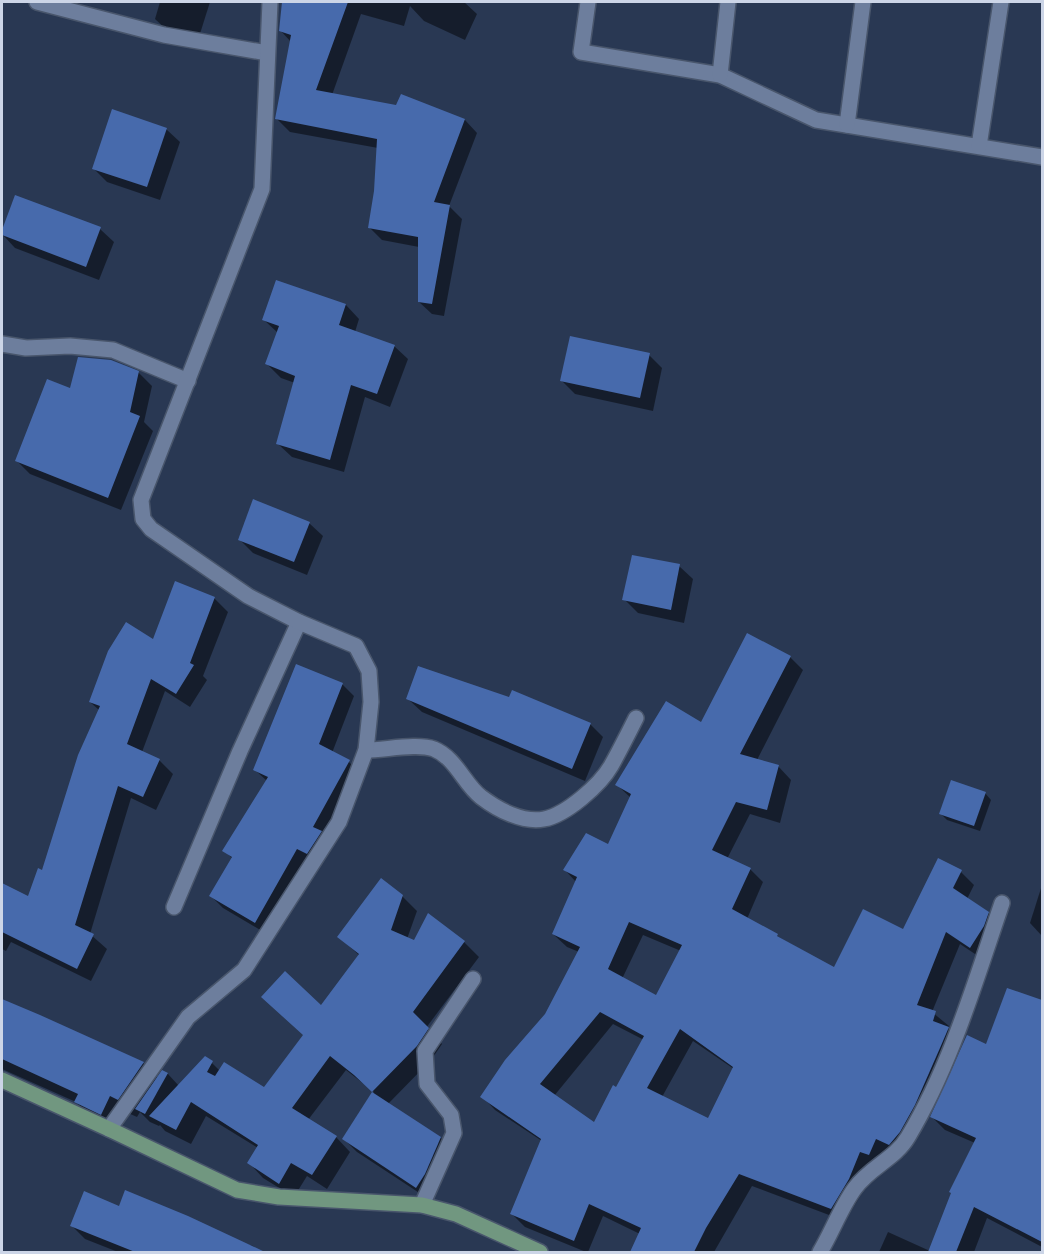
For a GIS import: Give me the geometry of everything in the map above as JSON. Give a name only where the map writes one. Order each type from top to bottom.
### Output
[{"type":"main road","points":[[2,1080],[237,1190],[279,1197],[422,1206],[456,1214],[540,1252]]},
{"type":"street","points":[[37,2],[164,35],[267,53]]},
{"type":"street","points":[[109,1129],[188,1017],[243,970],[256,951],[339,822],[366,750],[370,702],[369,670],[356,646],[299,622],[248,596],[151,529],[143,519],[141,500],[262,189],[270,2]]},
{"type":"street","points":[[588,2],[581,52],[720,75],[816,120],[1042,157]]},
{"type":"street","points":[[720,75],[728,2]]},
{"type":"street","points":[[847,125],[863,2]]},
{"type":"street","points":[[979,146],[1001,2]]},
{"type":"street","points":[[2,344],[26,348],[70,346],[113,350],[188,381]]},
{"type":"street","points":[[174,907],[240,751],[299,622]]},
{"type":"street","points":[[366,750],[411,747],[434,749],[452,762],[480,796],[497,809],[526,819],[544,819],[560,813],[586,794],[610,768],[636,717]]},
{"type":"street","points":[[820,1252],[855,1188],[867,1174],[893,1156],[906,1140],[931,1094],[965,1012],[1002,903]]},
{"type":"street","points":[[422,1206],[454,1133],[451,1115],[427,1084],[425,1051],[473,979]]},
{"type":"building","points":[[282,2],[348,2],[316,90],[396,105],[401,94],[465,119],[434,202],[450,205],[432,304],[418,302],[418,237],[368,228],[374,191],[377,139],[275,119],[291,35],[279,31]]},
{"type":"building","points":[[112,109],[167,128],[147,187],[92,169]]},
{"type":"building","points":[[15,195],[101,227],[86,267],[2,235]]},
{"type":"building","points":[[276,280],[346,304],[339,325],[395,345],[377,394],[351,385],[330,460],[276,444],[295,376],[265,364],[279,326],[262,320]]},
{"type":"building","points":[[570,336],[650,353],[640,398],[560,381]]},
{"type":"building","points":[[78,357],[111,360],[139,371],[130,412],[140,416],[108,498],[15,461],[47,379],[70,388]]},
{"type":"building","points":[[253,499],[310,522],[294,562],[238,540]]},
{"type":"building","points":[[632,555],[680,564],[671,610],[622,600]]},
{"type":"building","points":[[175,581],[215,597],[190,663],[194,665],[176,694],[151,679],[127,744],[160,759],[143,797],[118,786],[75,925],[94,934],[77,969],[2,932],[2,883],[28,896],[38,868],[42,870],[78,755],[100,706],[89,702],[108,651],[126,622],[153,639]]},
{"type":"building","points":[[747,633],[791,656],[740,754],[779,765],[767,810],[736,802],[712,850],[751,868],[732,909],[834,967],[863,909],[903,929],[938,858],[962,870],[953,888],[989,912],[984,926],[970,948],[946,932],[917,1005],[936,1011],[933,1021],[949,1027],[915,1105],[900,1132],[889,1145],[876,1139],[869,1155],[860,1152],[849,1179],[831,1209],[739,1174],[694,1252],[630,1252],[641,1228],[589,1204],[574,1241],[510,1214],[541,1139],[480,1097],[505,1060],[545,1014],[580,947],[552,934],[577,877],[563,870],[586,833],[608,844],[631,794],[615,785],[666,701],[701,722]],"holes":[[[629,922],[682,945],[656,995],[608,969]],[[600,1012],[644,1036],[616,1087],[613,1085],[594,1122],[540,1084]],[[680,1029],[733,1067],[708,1118],[647,1088]]]},
{"type":"building","points":[[296,664],[343,683],[319,744],[350,760],[313,827],[322,831],[307,854],[297,849],[255,923],[209,896],[232,857],[222,851],[268,777],[253,770]]},
{"type":"building","points":[[418,666],[509,697],[512,690],[591,723],[572,769],[406,699]]},
{"type":"building","points":[[951,780],[986,792],[974,826],[939,814]]},
{"type":"building","points":[[381,878],[403,895],[391,930],[414,940],[428,913],[465,941],[413,1012],[429,1028],[417,1046],[372,1092],[330,1056],[292,1108],[337,1136],[312,1175],[291,1163],[279,1184],[247,1163],[258,1145],[191,1102],[176,1130],[149,1116],[205,1056],[213,1061],[207,1072],[215,1076],[224,1062],[264,1087],[303,1035],[261,997],[285,971],[321,1005],[359,954],[337,937]]},
{"type":"building","points":[[1007,988],[1042,1000],[1042,1242],[974,1207],[956,1252],[928,1252],[951,1193],[949,1192],[976,1138],[930,1117],[967,1035],[986,1044]]},
{"type":"building","points":[[2,999],[144,1062],[118,1100],[110,1096],[101,1115],[74,1102],[78,1094],[2,1059]]},
{"type":"building","points":[[162,1070],[168,1073],[145,1114],[135,1109]]},
{"type":"building","points":[[372,1092],[441,1137],[425,1174],[416,1188],[342,1139]]},
{"type":"building","points":[[125,1190],[265,1252],[135,1252],[70,1226],[84,1191],[119,1206]]}]
